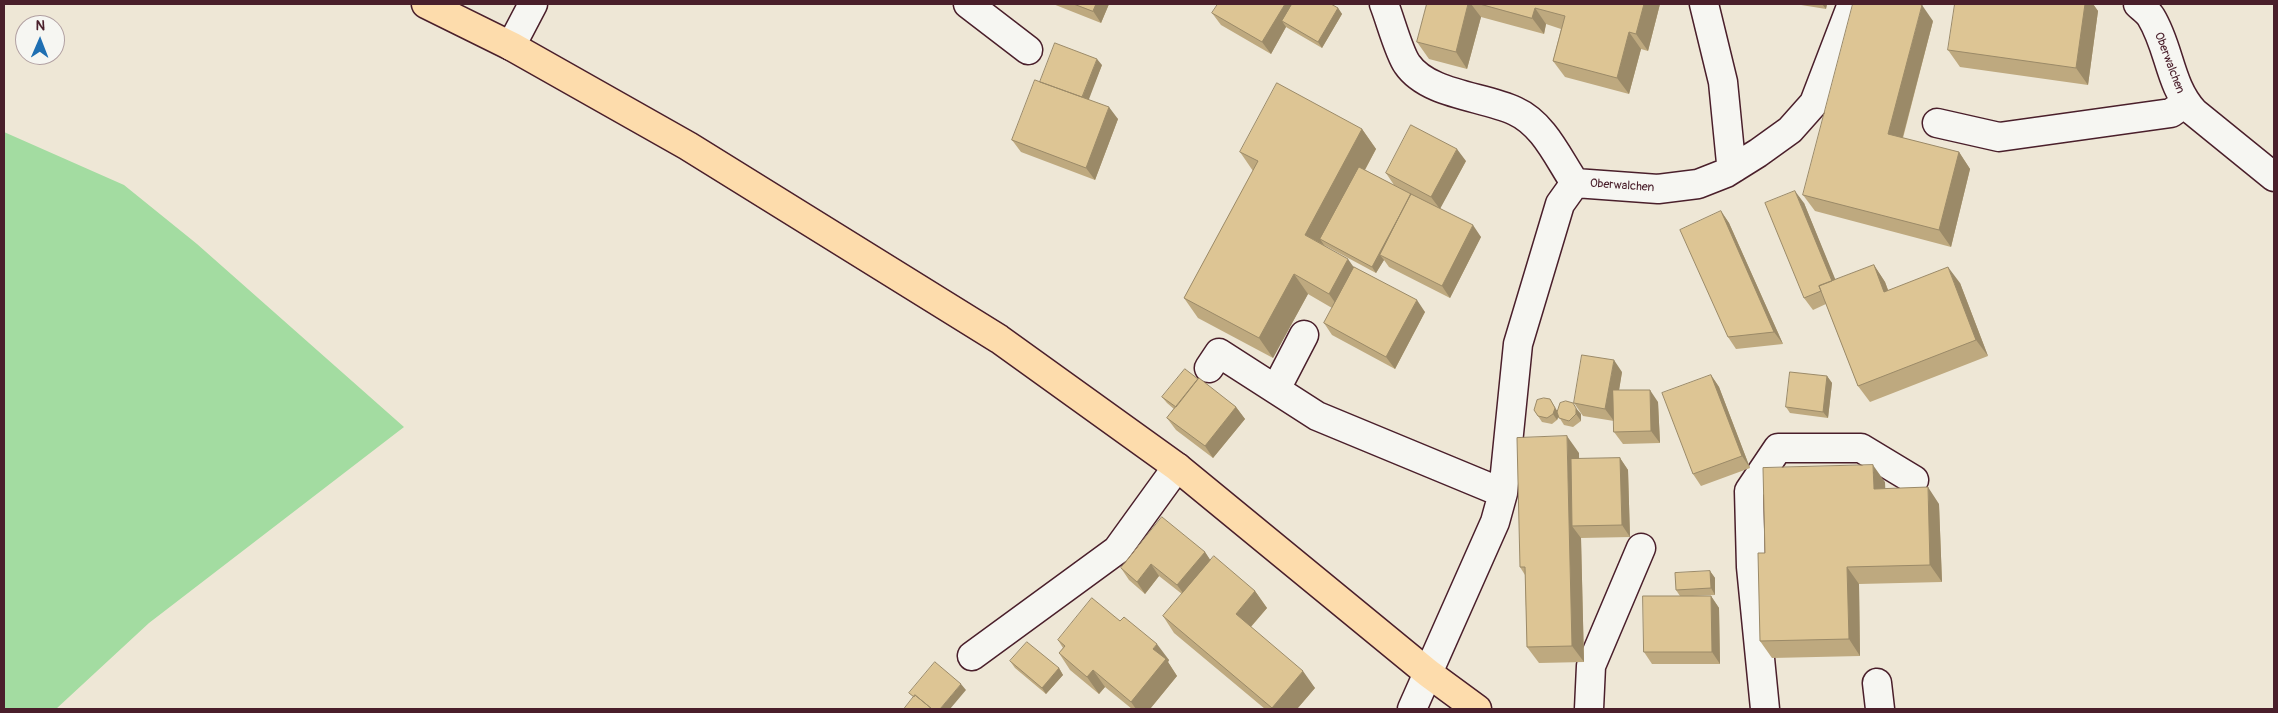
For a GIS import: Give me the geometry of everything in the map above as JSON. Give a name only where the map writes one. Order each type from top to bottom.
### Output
[{"type":"main road","points":[[426,4],[511,46],[688,146],[998,340],[1177,467],[1428,673],[1477,709]]},
{"type":"street","points":[[511,46],[533,4]]},
{"type":"street","points":[[968,4],[1028,50]]},
{"type":"street","name":"Oberwalchen","points":[[1384,4],[1407,64],[1423,79],[1440,87],[1515,111],[1540,129],[1575,183],[1658,189],[1698,184],[1726,173],[1790,130],[1814,103],[1852,4]]},
{"type":"street","points":[[1704,4],[1723,82],[1731,163],[1734,168]]},
{"type":"street","name":"Oberwalchen","points":[[2138,4],[2151,16],[2176,87],[2185,103],[2274,176]]},
{"type":"street","points":[[1937,123],[1999,137],[2171,113],[2185,103]]},
{"type":"street","points":[[1412,709],[1495,522],[1503,493],[1518,344],[1560,204],[1575,183]]},
{"type":"street","points":[[1276,389],[1304,335]]},
{"type":"street","points":[[1209,368],[1219,353],[1317,416],[1503,493]]},
{"type":"street","points":[[1765,709],[1751,567],[1749,491],[1778,448],[1860,448],[1914,480]]},
{"type":"street","points":[[972,656],[1117,550],[1177,467]]},
{"type":"street","points":[[1589,709],[1591,666],[1641,548]]},
{"type":"green space","points":[[4,132],[124,185],[197,244],[404,427],[149,623],[56,709],[4,709]]},
{"type":"building","points":[[1074,4],[1096,4],[1093,11]]},
{"type":"building","points":[[1218,4],[1285,4],[1262,42],[1212,13]]},
{"type":"building","points":[[1292,4],[1331,4],[1338,8],[1318,42],[1282,21]]},
{"type":"building","points":[[1427,4],[1468,4],[1456,52],[1417,42]]},
{"type":"building","points":[[1480,4],[1644,4],[1636,34],[1629,32],[1617,78],[1553,61],[1565,16],[1535,8],[1532,18]]},
{"type":"building","points":[[1853,4],[1922,5],[1888,134],[1959,152],[1939,230],[1803,195]]},
{"type":"building","points":[[1955,4],[2085,4],[2076,68],[1948,50]]},
{"type":"building","points":[[1055,43],[1097,59],[1082,97],[1040,82]]},
{"type":"building","points":[[1035,80],[1109,107],[1086,168],[1012,140]]},
{"type":"building","points":[[1277,83],[1362,129],[1305,235],[1348,259],[1329,294],[1294,274],[1259,338],[1184,298],[1258,161],[1240,152]]},
{"type":"building","points":[[1411,125],[1457,149],[1431,197],[1386,173]]},
{"type":"building","points":[[1359,167],[1411,194],[1372,267],[1320,239]]},
{"type":"building","points":[[1795,191],[1832,281],[1819,286],[1821,291],[1804,298],[1765,203]]},
{"type":"building","points":[[1411,194],[1473,225],[1442,286],[1380,255]]},
{"type":"building","points":[[1721,211],[1774,332],[1728,337],[1680,230]]},
{"type":"building","points":[[1874,265],[1884,292],[1948,267],[1976,340],[1858,386],[1819,286]]},
{"type":"building","points":[[1354,267],[1417,300],[1386,357],[1324,323]]},
{"type":"building","points":[[1582,355],[1614,360],[1605,409],[1574,403]]},
{"type":"building","points":[[1185,369],[1198,379],[1176,407],[1162,397]]},
{"type":"building","points":[[1790,372],[1827,376],[1823,412],[1786,407]]},
{"type":"building","points":[[1711,375],[1742,456],[1693,474],[1662,393]]},
{"type":"building","points":[[1199,378],[1236,407],[1205,446],[1167,418]]},
{"type":"building","points":[[1613,390],[1650,390],[1651,431],[1614,432]]},
{"type":"building","points":[[1550,399],[1555,408],[1553,414],[1547,418],[1538,416],[1534,410],[1537,400]]},
{"type":"building","points":[[1566,401],[1573,403],[1576,408],[1576,414],[1569,421],[1559,418],[1557,412],[1560,403]]},
{"type":"building","points":[[1567,436],[1572,646],[1527,647],[1525,567],[1520,567],[1517,438]]},
{"type":"building","points":[[1620,458],[1622,525],[1572,526],[1571,459]]},
{"type":"building","points":[[1873,465],[1874,489],[1928,487],[1930,565],[1847,567],[1849,639],[1760,641],[1758,553],[1765,553],[1763,468]]},
{"type":"building","points":[[1162,517],[1205,552],[1177,585],[1151,564],[1137,582],[1121,568]]},
{"type":"building","points":[[1214,556],[1255,591],[1236,614],[1303,671],[1272,708],[1163,616]]},
{"type":"building","points":[[1710,571],[1711,588],[1676,590],[1675,573]]},
{"type":"building","points":[[1643,596],[1711,596],[1712,652],[1644,652]]},
{"type":"building","points":[[1092,598],[1120,621],[1124,617],[1157,644],[1153,649],[1166,659],[1131,702],[1093,670],[1087,677],[1059,653],[1065,646],[1058,640]]},
{"type":"building","points":[[1027,642],[1059,668],[1042,688],[1010,661]]},
{"type":"building","points":[[935,662],[961,684],[940,709],[932,709],[915,695],[914,697],[909,693]]},
{"type":"building","points":[[915,695],[932,709],[904,709]]}]
